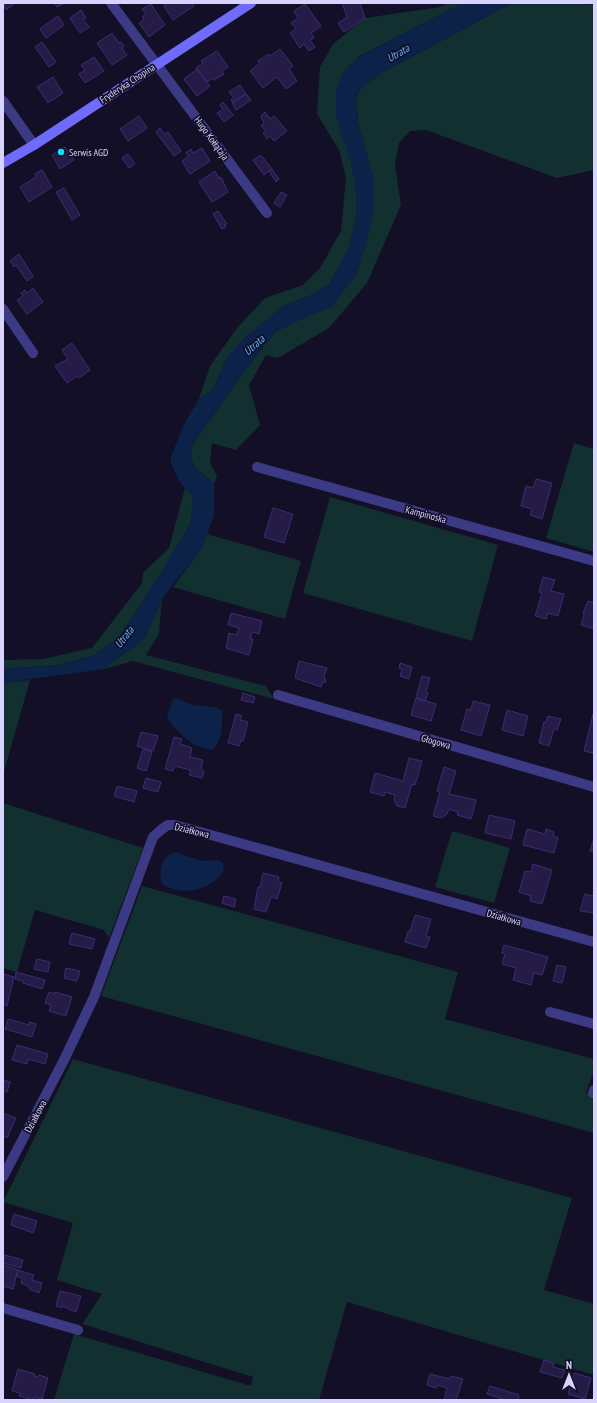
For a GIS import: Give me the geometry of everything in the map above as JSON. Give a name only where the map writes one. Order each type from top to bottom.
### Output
[{"type":"main road","name":"Fryderyka Chopina","points":[[3,163],[251,3]]},
{"type":"street","name":"Hugo Kołłątaja","points":[[111,3],[267,212]]},
{"type":"street","points":[[3,101],[34,144]]},
{"type":"street","points":[[3,309],[34,353]]},
{"type":"street","name":"Kampinoska","points":[[257,467],[594,561]]},
{"type":"street","name":"Głogowa","points":[[278,695],[594,787]]},
{"type":"street","name":"Działkowa","points":[[3,1177],[64,1060],[94,997],[153,837],[168,825],[175,825],[594,942]]},
{"type":"street","points":[[550,1012],[594,1024]]},
{"type":"street","points":[[3,1308],[78,1330]]},
{"type":"green space","points":[[448,3],[463,3],[358,57],[351,163],[356,188],[356,218],[348,250],[329,285],[309,296],[283,306],[227,358],[213,389],[199,399],[210,366],[237,328],[265,298],[303,285],[320,268],[341,231],[346,177],[339,150],[317,114],[320,67],[333,44],[365,18],[440,7]]},
{"type":"green space","points":[[512,3],[570,3],[594,5],[594,170],[557,178],[426,130],[410,131],[399,143],[395,164],[401,205],[367,283],[329,328],[278,358],[266,355],[249,385],[260,425],[236,450],[212,443],[210,463],[217,476],[214,484],[195,467],[192,458],[193,444],[237,381],[275,332],[303,318],[333,306],[374,207],[374,181],[358,122],[356,98],[361,88],[381,73]]},
{"type":"green space","points":[[574,443],[594,449],[594,552],[546,538]]},
{"type":"green space","points":[[185,488],[193,496],[191,522],[163,570],[118,639],[94,655],[59,665],[3,669],[3,660],[43,659],[92,648],[142,583],[143,573],[169,548]]},
{"type":"green space","points":[[330,497],[498,545],[472,641],[303,593]]},
{"type":"green space","points":[[207,534],[301,561],[285,619],[173,587],[201,549]]},
{"type":"green space","points":[[162,599],[159,634],[146,655],[266,686],[274,699],[133,661],[104,669],[145,638]]},
{"type":"green space","points":[[30,680],[3,775],[3,683]]},
{"type":"green space","points":[[3,803],[143,848],[109,938],[104,930],[35,910],[17,972],[3,968]]},
{"type":"green space","points":[[452,831],[510,848],[494,903],[435,887]]},
{"type":"green space","points":[[142,886],[458,972],[445,1019],[594,1059],[594,1070],[586,1093],[594,1096],[594,1133],[101,996]]},
{"type":"green space","points":[[73,1059],[572,1198],[544,1290],[594,1304],[594,1375],[347,1302],[319,1400],[54,1400],[74,1334],[251,1386],[253,1377],[82,1324],[102,1294],[57,1280],[73,1223],[3,1202]]},
{"type":"water","name":"Utrata","points":[[512,3],[381,73],[361,88],[356,98],[358,122],[374,181],[374,207],[366,246],[357,273],[333,306],[303,318],[275,332],[237,381],[193,444],[192,458],[195,467],[214,484],[214,516],[201,549],[162,599],[145,638],[104,669],[3,683],[3,669],[59,665],[94,655],[118,639],[163,570],[191,522],[193,496],[181,484],[171,463],[171,457],[183,426],[199,399],[213,389],[227,358],[243,339],[283,306],[309,296],[329,285],[348,249],[356,218],[356,188],[351,163],[336,118],[336,90],[343,72],[358,57],[461,4]]},
{"type":"water","points":[[177,698],[192,705],[215,707],[222,711],[222,726],[219,741],[213,749],[204,748],[193,744],[172,725],[167,715],[173,699]]},
{"type":"water","points":[[176,852],[202,861],[218,860],[223,863],[224,870],[212,883],[194,890],[176,890],[168,887],[161,882],[161,867],[167,856]]},
{"type":"building","points":[[3,3],[15,3],[6,10]]},
{"type":"building","points":[[54,3],[65,3],[57,7]]},
{"type":"building","points":[[168,3],[192,3],[194,6],[173,20],[164,6]]},
{"type":"building","points":[[342,3],[360,3],[365,18],[344,32],[338,23],[347,17]]},
{"type":"building","points":[[151,4],[165,25],[149,37],[139,23],[144,20],[142,17],[146,14],[142,9]]},
{"type":"building","points":[[305,4],[321,26],[311,33],[314,38],[310,40],[315,47],[309,51],[304,44],[300,48],[290,33],[296,29],[291,23],[298,18],[294,11]]},
{"type":"building","points":[[81,10],[86,18],[83,19],[89,27],[80,33],[70,18]]},
{"type":"building","points":[[58,16],[64,25],[46,38],[40,29]]},
{"type":"building","points":[[112,33],[119,43],[121,42],[124,46],[122,48],[127,55],[112,65],[97,43]]},
{"type":"building","points":[[42,42],[56,62],[49,67],[35,47]]},
{"type":"building","points":[[280,49],[293,66],[289,69],[297,81],[286,89],[277,77],[263,88],[250,71],[260,63],[258,61],[268,54],[270,56]]},
{"type":"building","points":[[217,51],[228,67],[222,71],[224,74],[207,82],[196,68],[203,63],[201,61]]},
{"type":"building","points":[[94,57],[104,71],[85,83],[79,74],[85,70],[81,65]]},
{"type":"building","points":[[197,69],[210,86],[197,96],[184,79]]},
{"type":"building","points":[[53,77],[63,93],[48,103],[37,87]]},
{"type":"building","points":[[240,85],[246,94],[233,102],[231,100],[234,98],[229,92]]},
{"type":"building","points":[[246,94],[251,100],[236,110],[232,103]]},
{"type":"building","points":[[223,102],[233,115],[224,122],[217,113],[223,109],[220,105]]},
{"type":"building","points":[[265,112],[270,119],[274,116],[287,131],[274,141],[270,136],[267,139],[263,133],[266,131],[261,126],[264,124],[261,116]]},
{"type":"building","points":[[139,116],[147,128],[128,141],[120,129]]},
{"type":"building","points":[[160,128],[164,134],[168,132],[181,151],[174,156],[156,132]]},
{"type":"building","points":[[65,147],[74,160],[60,169],[52,155]]},
{"type":"building","points":[[202,148],[210,161],[190,174],[182,161],[189,156],[186,153],[191,149],[193,153]]},
{"type":"building","points":[[128,154],[135,164],[129,168],[122,158]]},
{"type":"building","points":[[261,155],[272,169],[264,175],[253,160]]},
{"type":"building","points":[[272,169],[279,179],[276,182],[269,171]]},
{"type":"building","points":[[42,170],[52,187],[29,202],[20,187],[36,177],[35,174]]},
{"type":"building","points":[[215,171],[219,178],[221,177],[228,192],[212,202],[199,182]]},
{"type":"building","points":[[64,188],[80,215],[72,220],[56,192]]},
{"type":"building","points":[[281,192],[287,195],[280,207],[274,203]]},
{"type":"building","points":[[218,211],[227,224],[224,225],[226,227],[222,229],[213,214]]},
{"type":"building","points":[[19,254],[33,276],[27,281],[16,265],[14,267],[10,261]]},
{"type":"building","points":[[33,288],[43,302],[27,314],[17,300],[23,296],[21,293],[25,290],[27,293]]},
{"type":"building","points":[[72,343],[90,370],[79,378],[77,376],[67,383],[55,366],[68,359],[62,350]]},
{"type":"building","points":[[536,479],[552,483],[542,519],[530,515],[532,509],[521,506],[526,486],[533,488]]},
{"type":"building","points":[[273,508],[293,514],[284,543],[264,537]]},
{"type":"building","points":[[543,577],[555,580],[551,591],[564,594],[558,616],[548,613],[546,619],[535,616],[542,593],[539,592]]},
{"type":"building","points":[[588,601],[594,603],[594,629],[581,625],[584,615],[583,613]]},
{"type":"building","points":[[231,613],[262,621],[259,634],[252,632],[250,639],[253,639],[249,655],[226,648],[229,633],[237,635],[239,628],[228,625]]},
{"type":"building","points":[[299,661],[327,668],[324,676],[326,682],[323,682],[321,687],[295,678]]},
{"type":"building","points":[[400,663],[412,667],[409,679],[400,676],[402,669],[399,668]]},
{"type":"building","points":[[422,676],[430,678],[426,692],[428,693],[425,701],[416,698]]},
{"type":"building","points":[[243,693],[255,697],[253,703],[241,700]]},
{"type":"building","points":[[416,698],[436,704],[431,721],[411,715]]},
{"type":"building","points":[[473,701],[490,705],[481,736],[461,730],[467,709],[471,710]]},
{"type":"building","points":[[507,710],[528,716],[523,736],[502,730]]},
{"type":"building","points":[[594,710],[594,755],[593,753],[584,751]]},
{"type":"building","points":[[236,714],[242,716],[240,720],[248,722],[243,741],[241,740],[239,746],[228,743]]},
{"type":"building","points":[[548,716],[561,719],[557,730],[554,729],[549,746],[539,743],[544,722],[546,722]]},
{"type":"building","points":[[141,732],[158,736],[153,751],[137,746]]},
{"type":"building","points":[[174,737],[182,739],[180,744],[192,748],[190,757],[203,760],[201,768],[204,772],[202,778],[189,775],[191,770],[174,766],[173,771],[165,769]]},
{"type":"building","points":[[143,749],[152,752],[146,771],[137,768]]},
{"type":"building","points":[[409,758],[422,761],[415,785],[412,784],[405,808],[397,806],[394,800],[395,795],[385,792],[384,796],[370,792],[375,773],[403,781]]},
{"type":"building","points":[[444,767],[456,771],[449,794],[476,800],[471,819],[457,815],[458,812],[449,809],[447,814],[441,818],[433,816],[440,792],[437,791]]},
{"type":"building","points":[[146,778],[161,782],[158,792],[143,788]]},
{"type":"building","points":[[117,786],[137,791],[134,802],[114,796]]},
{"type":"building","points":[[489,815],[515,821],[511,839],[485,833]]},
{"type":"building","points":[[527,829],[545,834],[546,829],[554,832],[553,836],[558,838],[554,853],[523,845]]},
{"type":"building","points":[[594,838],[594,852],[590,851]]},
{"type":"building","points":[[533,864],[552,870],[542,904],[530,901],[531,896],[519,892],[525,871],[531,872]]},
{"type":"building","points":[[263,873],[279,877],[278,882],[282,883],[277,899],[271,897],[266,912],[254,909],[258,887],[260,887]]},
{"type":"building","points":[[585,894],[594,896],[594,913],[580,911]]},
{"type":"building","points":[[224,896],[236,899],[234,907],[222,903]]},
{"type":"building","points":[[415,915],[431,919],[426,936],[430,937],[426,948],[405,942],[408,931],[410,932]]},
{"type":"building","points":[[72,933],[95,939],[92,949],[69,944]]},
{"type":"building","points":[[504,945],[548,957],[542,975],[534,973],[531,985],[513,980],[516,968],[502,964],[505,954],[502,953]]},
{"type":"building","points":[[37,959],[50,962],[48,972],[34,969]]},
{"type":"building","points":[[557,965],[566,967],[562,983],[553,981]]},
{"type":"building","points":[[66,968],[80,971],[77,981],[64,978]]},
{"type":"building","points":[[16,972],[45,980],[42,989],[15,979]]},
{"type":"building","points":[[3,974],[14,977],[7,1006],[3,1005]]},
{"type":"building","points":[[49,992],[55,994],[55,992],[72,997],[66,1016],[49,1011],[51,1005],[45,1003]]},
{"type":"building","points":[[8,1019],[29,1025],[29,1022],[36,1024],[32,1037],[5,1029]]},
{"type":"building","points":[[17,1045],[48,1054],[45,1064],[28,1059],[27,1064],[12,1060]]},
{"type":"building","points":[[3,1080],[10,1082],[7,1092],[3,1091]]},
{"type":"building","points":[[3,1113],[16,1118],[7,1138],[3,1136]]},
{"type":"building","points":[[14,1214],[37,1221],[33,1233],[11,1225]]},
{"type":"building","points":[[5,1255],[23,1260],[21,1268],[3,1263]]},
{"type":"building","points":[[3,1265],[18,1270],[13,1289],[3,1286]]},
{"type":"building","points":[[18,1270],[34,1275],[32,1280],[42,1283],[39,1293],[29,1289],[30,1287],[21,1283],[22,1278],[16,1276]]},
{"type":"building","points":[[60,1291],[81,1296],[76,1312],[62,1306],[62,1308],[56,1306]]},
{"type":"building","points":[[544,1360],[554,1363],[553,1367],[565,1370],[562,1378],[540,1372]]},
{"type":"building","points":[[18,1369],[35,1374],[34,1376],[38,1377],[39,1375],[48,1378],[42,1399],[34,1397],[33,1400],[19,1396],[20,1393],[12,1391]]},
{"type":"building","points":[[574,1373],[591,1378],[585,1399],[568,1394]]},
{"type":"building","points":[[430,1374],[450,1379],[451,1376],[463,1379],[456,1400],[444,1400],[447,1388],[437,1385],[436,1388],[427,1385]]},
{"type":"building","points":[[490,1386],[519,1395],[518,1400],[506,1400],[487,1394]]},
{"type":"place","name":"Serwis AGD","points":[[61,152]]}]
